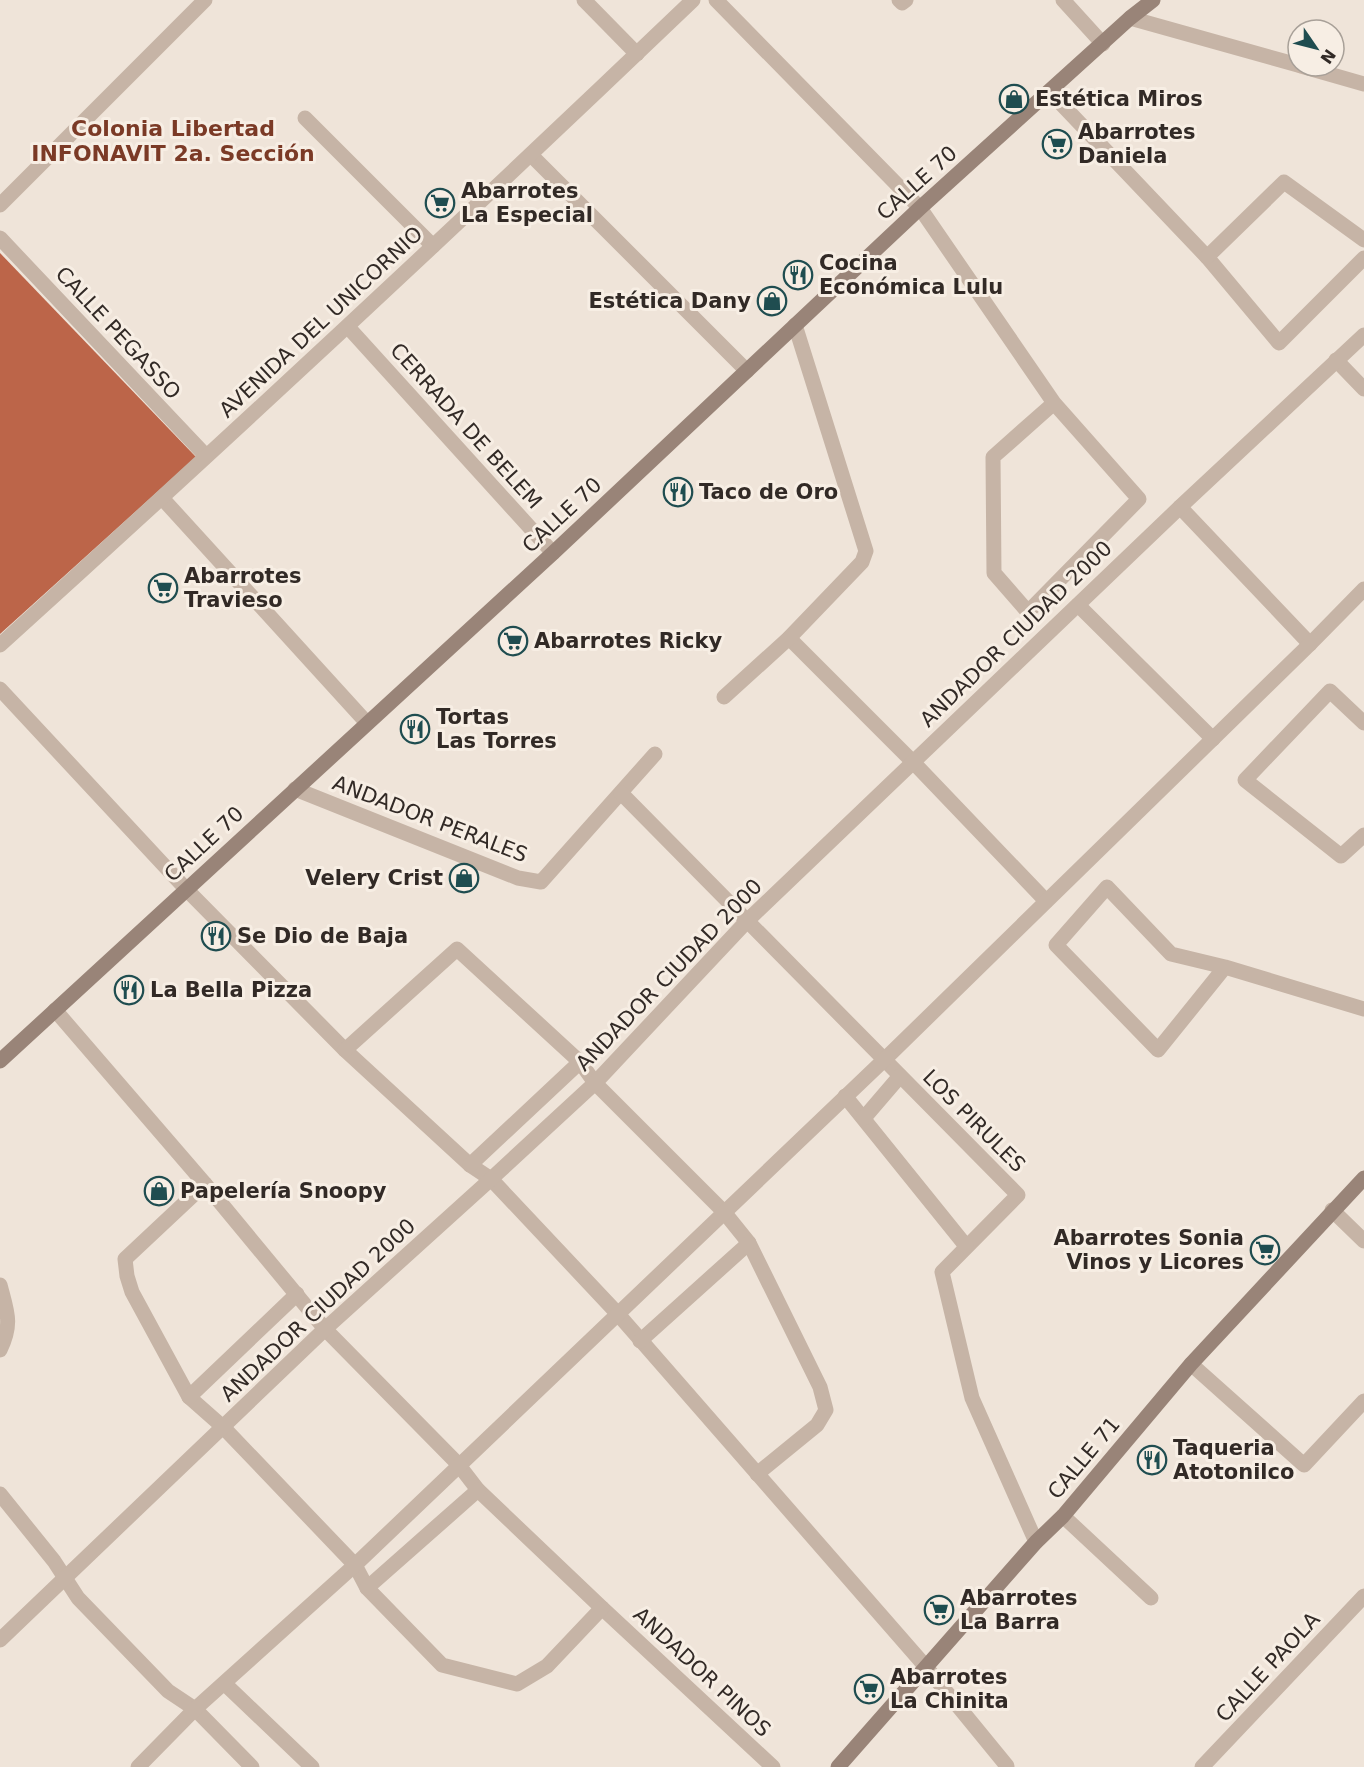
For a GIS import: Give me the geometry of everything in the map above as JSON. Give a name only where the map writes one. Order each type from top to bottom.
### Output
[{"type":"street","points":[[584,0],[637,54]]},
{"type":"street","name":"AVENIDA DEL UNICORNIO","points":[[0,645],[348,327],[693,0]]},
{"type":"street","points":[[716,0],[920,208],[1054,403],[1139,498],[1028,612],[994,573],[993,457],[1054,403]]},
{"type":"street","points":[[1063,0],[1103,44]]},
{"type":"street","name":"CALLE 70","points":[[1,1057],[56,1010],[553,553],[920,208],[1130,18],[1153,0]]},
{"type":"street","points":[[0,205],[201,1]]},
{"type":"street","points":[[1130,18],[1286,62]]},
{"type":"street","points":[[1343,78],[1364,84]]},
{"type":"street","points":[[1050,92],[1207,257],[1278,343],[1364,258]]},
{"type":"street","points":[[305,118],[433,246]]},
{"type":"street","points":[[531,155],[747,371]]},
{"type":"street","points":[[1207,257],[1284,182],[1364,240]]},
{"type":"street","name":"CALLE PEGASSO","points":[[0,238],[206,456]]},
{"type":"street","points":[[724,697],[789,638],[862,562],[866,551],[795,325]]},
{"type":"street","name":"CERRADA DE BELEM","points":[[348,327],[553,553]]},
{"type":"street","name":"ANDADOR CIUDAD 2000","points":[[0,1640],[325,1329],[595,1083],[748,920],[1180,507],[1364,335]]},
{"type":"street","points":[[1336,360],[1364,388]]},
{"type":"street","points":[[162,498],[367,723]]},
{"type":"street","points":[[1180,507],[1310,644]]},
{"type":"street","points":[[138,1767],[195,1709],[355,1564],[885,1059],[1310,644],[1364,588]]},
{"type":"street","points":[[1078,604],[1213,739]]},
{"type":"street","points":[[789,638],[913,762],[1046,901]]},
{"type":"street","points":[[0,689],[186,889],[345,1050],[470,1165],[491,1179],[617,1313],[926,1666],[1007,1766]]},
{"type":"street","points":[[1364,723],[1330,691],[1245,780],[1341,856],[1364,835]]},
{"type":"street","name":"ANDADOR PERALES","points":[[294,789],[518,878],[541,882],[655,754]]},
{"type":"street","points":[[621,793],[748,920]]},
{"type":"street","points":[[1225,967],[1158,1050],[1056,945],[1107,887],[1171,954],[1225,967],[1364,1009]]},
{"type":"street","name":"LOS PIRULES","points":[[748,920],[1018,1196],[942,1272],[972,1398],[1036,1542]]},
{"type":"street","points":[[345,1050],[457,949],[580,1062],[595,1083],[724,1212],[749,1243],[820,1387],[826,1410],[817,1425],[757,1474]]},
{"type":"street","name":"ANDADOR PINOS","points":[[56,1010],[325,1329],[458,1464],[478,1490],[773,1767]]},
{"type":"street","points":[[470,1165],[580,1062]]},
{"type":"street","name":"LOS PIRULES","points":[[864,1118],[900,1076]]},
{"type":"street","points":[[845,1096],[966,1246]]},
{"type":"street","name":"CALLE 71","points":[[838,1767],[1036,1542],[1063,1516],[1191,1364],[1364,1178]]},
{"type":"street","points":[[205,1184],[125,1259],[132,1292],[189,1397],[297,1294]]},
{"type":"street","points":[[1332,1210],[1364,1241]]},
{"type":"street","points":[[640,1341],[749,1243]]},
{"type":"street","points":[[0,1285],[8,1319],[7,1334],[0,1350]]},
{"type":"street","points":[[1191,1364],[1304,1465],[1364,1401]]},
{"type":"street","name":"ANDADOR PINOS","points":[[189,1397],[223,1427],[355,1564],[368,1588],[442,1665],[518,1684],[547,1666],[602,1608]]},
{"type":"street","points":[[368,1588],[478,1490]]},
{"type":"street","points":[[0,1494],[54,1561],[78,1598],[168,1691],[195,1709],[252,1767]]},
{"type":"street","points":[[1063,1516],[1151,1598]]},
{"type":"street","name":"CALLE PAOLA","points":[[1202,1767],[1364,1596]]},
{"type":"street","points":[[225,1684],[312,1767]]},
{"type":"building","points":[[0,253],[196,457],[0,634]]},
{"type":"place","name":"Estética Miros","points":[[1014,99]]},
{"type":"place","name":"Abarrotes Daniela","points":[[1057,144]]},
{"type":"place","name":"Abarrotes La Especial","points":[[440,203]]},
{"type":"place","name":"Cocina Económica Lulu","points":[[798,275]]},
{"type":"place","name":"Estética Dany","points":[[772,301]]},
{"type":"place","name":"Taco de Oro","points":[[678,492]]},
{"type":"place","name":"Abarrotes Travieso","points":[[163,588]]},
{"type":"place","name":"Abarrotes Ricky","points":[[513,641]]},
{"type":"place","name":"Tortas Las Torres","points":[[415,729]]},
{"type":"place","name":"Velery Crist","points":[[464,878]]},
{"type":"place","name":"Se Dio de Baja","points":[[216,936]]},
{"type":"place","name":"La Bella Pizza","points":[[129,990]]},
{"type":"place","name":"Papelería Snoopy","points":[[159,1191]]},
{"type":"place","name":"Abarrotes Sonia Vinos y Licores","points":[[1265,1250]]},
{"type":"place","name":"Taqueria Atotonilco","points":[[1152,1460]]},
{"type":"place","name":"Abarrotes La Barra","points":[[939,1610]]},
{"type":"place","name":"Abarrotes La Chinita","points":[[869,1689]]},
{"type":"district","name":"Colonia Libertad INFONAVIT 2a. Sección","points":[[173,140]]}]
